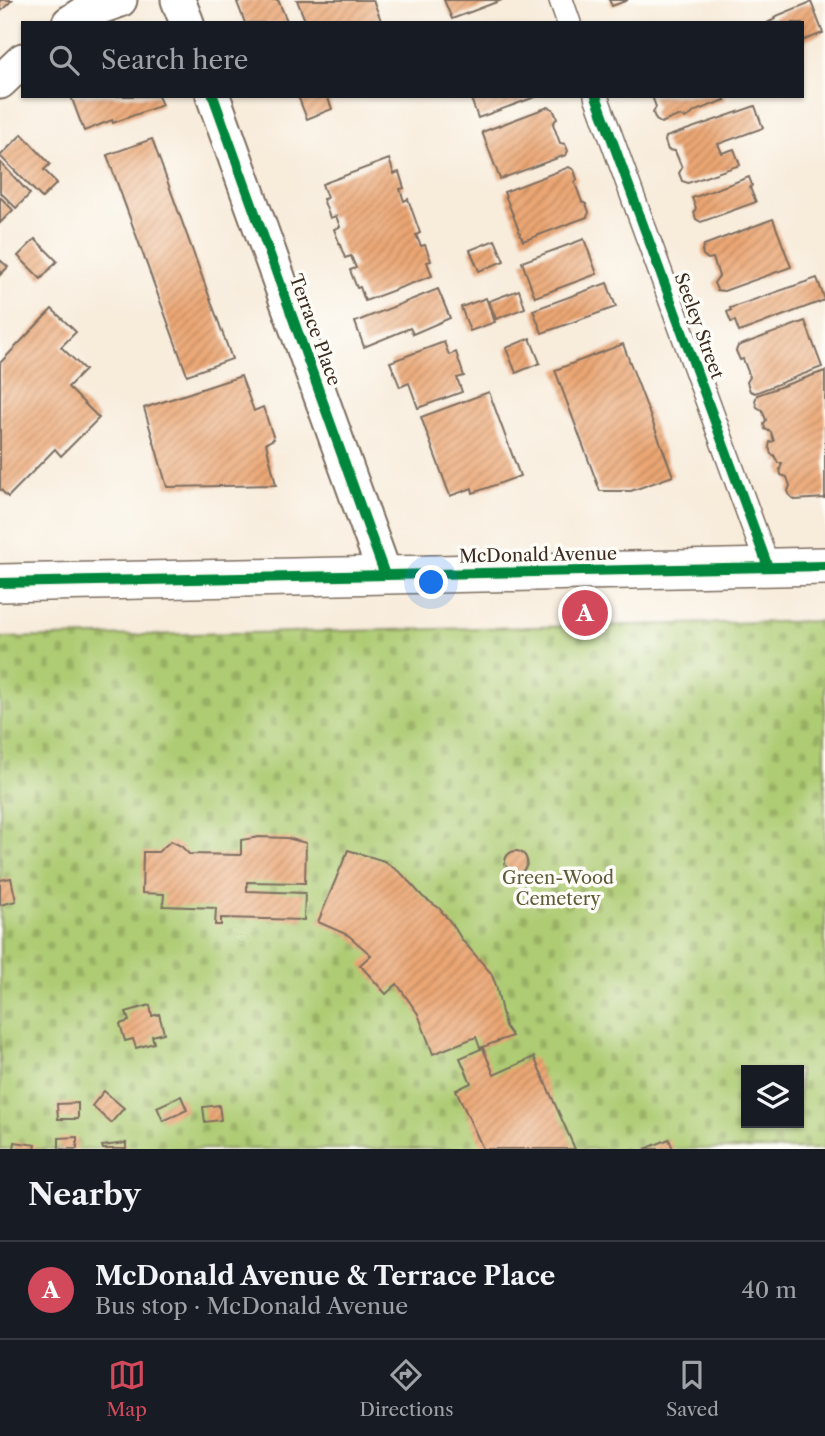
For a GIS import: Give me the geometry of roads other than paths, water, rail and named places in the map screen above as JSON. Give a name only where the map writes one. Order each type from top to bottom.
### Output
[{"type":"main road","points":[[72,21],[84,13],[120,0]]},
{"type":"main road","points":[[178,0],[186,21]]},
{"type":"main road","points":[[0,82],[21,62]]},
{"type":"main road","name":"Terrace Place","points":[[214,98],[385,575]]},
{"type":"main road","name":"McDonald Avenue","points":[[0,583],[825,566]]},
{"type":"street","points":[[561,0],[568,21]]},
{"type":"street","name":"Seeley Street","points":[[597,98],[768,568]]},
{"type":"place","name":"McDonald Avenue & Terrace Place","points":[[585,613]]},
{"type":"park label","name":"Green-Wood Cemetery","points":[[558,888]]}]
